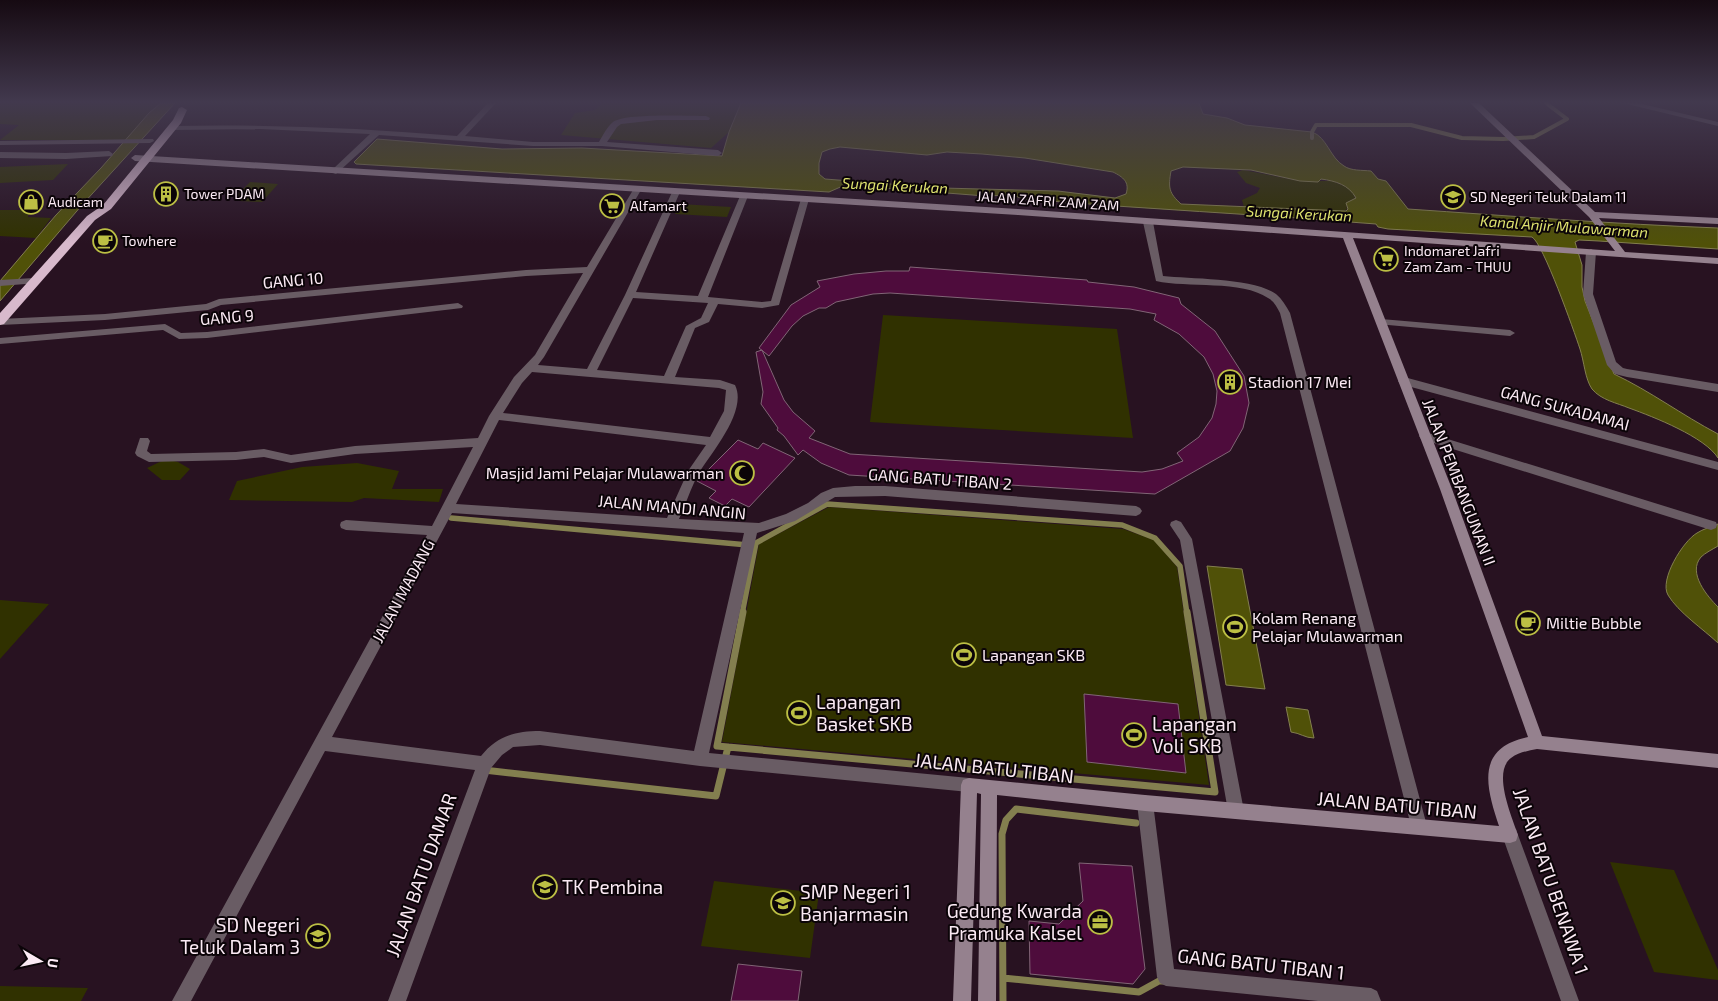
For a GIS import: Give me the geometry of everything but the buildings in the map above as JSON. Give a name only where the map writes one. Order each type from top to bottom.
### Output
[{"type":"highway","points":[[141,158],[143,150]]},
{"type":"highway","points":[[0,321],[91,218],[107,207],[141,158],[150,150]]},
{"type":"street","points":[[336,171],[358,150]]},
{"type":"street","points":[[676,150],[718,153]]},
{"type":"street","points":[[1523,150],[1594,216],[1619,251]]},
{"type":"street","points":[[0,154],[66,156],[109,154]]},
{"type":"street","name":"JALAN ZAFRI ZAM ZAM","points":[[141,158],[805,199],[1539,249],[1587,252],[1619,251],[1718,261]]},
{"type":"street","name":"JALAN MADANG","points":[[181,1001],[436,532],[495,416],[518,380],[531,368],[637,190]]},
{"type":"street","points":[[590,373],[630,295],[676,192]]},
{"type":"street","points":[[702,299],[744,196]]},
{"type":"street","points":[[630,295],[772,305],[777,301],[805,199]]},
{"type":"street","points":[[1594,216],[1718,221]]},
{"type":"street","points":[[1148,222],[1159,279],[1251,288],[1272,296],[1285,313],[1419,826]]},
{"type":"street","name":"JALAN PEMBANGUNAN II","points":[[1347,235],[1425,436],[1537,742]]},
{"type":"street","points":[[1587,252],[1588,294],[1611,362],[1619,371],[1718,388]]},
{"type":"street","name":"GANG 10","points":[[0,321],[105,317],[208,306],[219,302],[238,300],[526,273],[590,270]]},
{"type":"street","points":[[0,283],[34,281]]},
{"type":"street","points":[[668,379],[691,326],[705,320],[714,301]]},
{"type":"street","name":"GANG 9","points":[[0,341],[165,327],[179,336],[207,335],[458,306]]},
{"type":"street","points":[[1381,322],[1510,333]]},
{"type":"street","points":[[531,368],[720,384],[731,388],[730,411],[715,442],[694,471],[671,523]]},
{"type":"street","name":"GANG SUKADAMAI","points":[[1404,381],[1718,466]]},
{"type":"street","points":[[495,416],[715,442]]},
{"type":"street","points":[[1425,436],[1711,525]]},
{"type":"street","points":[[144,441],[142,453],[149,458],[236,456],[264,452],[291,459],[355,450],[482,442]]},
{"type":"street","name":"GANG BATU TIBAN 2","points":[[751,529],[766,528],[812,506],[829,494],[849,491],[885,491],[1136,511]]},
{"type":"street","name":"JALAN MANDI ANGIN","points":[[448,508],[751,529],[700,759]]},
{"type":"street","points":[[346,525],[436,532]]},
{"type":"street","points":[[1176,525],[1186,539],[1236,811]]},
{"type":"street","name":"JALAN BATU TIBAN","points":[[485,764],[494,752],[507,742],[520,738],[540,738],[700,759],[1145,803],[1419,826],[1510,836]]},
{"type":"street","name":"JALAN BATU BENAWA 1","points":[[1570,1001],[1510,836],[1494,781],[1496,765],[1502,754],[1518,744],[1537,742],[1718,761]]},
{"type":"street","points":[[321,744],[485,764]]},
{"type":"street","name":"JALAN BATU DAMAR","points":[[396,1001],[485,764]]},
{"type":"street","points":[[962,1001],[969,785]]},
{"type":"street","points":[[987,1001],[989,787]]},
{"type":"street","name":"GANG BATU TIBAN 1","points":[[1145,803],[1166,977],[1371,997],[1372,1001]]},
{"type":"shaded area","points":[[68,164],[53,180],[0,183],[0,167]]},
{"type":"shaded area","points":[[1243,170],[1300,181],[1332,181],[1351,189],[1355,198],[1346,203],[1347,209],[1344,211],[1244,207],[1242,200],[1257,193],[1260,188],[1246,183],[1237,172]]},
{"type":"shaded area","points":[[250,182],[278,184],[262,202],[239,201],[238,194]]},
{"type":"shaded area","points":[[680,204],[731,207],[727,217],[675,214]]},
{"type":"shaded area","points":[[0,210],[29,210],[28,217],[51,218],[36,238],[0,236]]},
{"type":"shaded area","points":[[883,315],[1117,329],[1133,438],[870,422]]},
{"type":"shaded area","points":[[166,459],[178,462],[190,469],[180,480],[162,480],[147,468]]},
{"type":"shaded area","points":[[357,463],[399,471],[392,489],[443,489],[439,502],[364,498],[352,502],[229,500],[237,481],[302,467]]},
{"type":"shaded area","name":"Lapangan SKB","points":[[829,507],[1123,529],[1154,540],[1177,567],[1209,785],[722,742],[759,544]]},
{"type":"shaded area","points":[[0,600],[49,604],[0,659]]},
{"type":"shaded area","points":[[1610,862],[1674,870],[1718,970],[1718,980],[1654,972]]},
{"type":"shaded area","points":[[714,881],[819,893],[810,958],[701,946]]},
{"type":"shaded area","points":[[0,986],[88,988],[81,1001],[0,1001]]},
{"type":"water","points":[[117,150],[132,150],[82,205],[0,301],[0,281],[56,215]]},
{"type":"water","points":[[366,150],[612,150],[722,156],[724,150],[828,150],[822,152],[819,163],[819,174],[825,179],[942,188],[1058,191],[1115,198],[1126,194],[1127,186],[1125,180],[1113,172],[1025,158],[982,154],[947,152],[927,155],[870,150],[1329,150],[1335,158],[1347,168],[1371,171],[1378,179],[1386,181],[1408,209],[1718,228],[1718,249],[1579,240],[1575,242],[1582,265],[1582,287],[1585,301],[1614,374],[1718,434],[1718,458],[1711,450],[1691,435],[1665,422],[1604,399],[1592,389],[1558,288],[1537,243],[1532,237],[1388,229],[1378,227],[1376,224],[1068,203],[1024,199],[1012,195],[985,196],[845,185],[829,192],[356,164],[354,162]],"holes":[[[1183,167],[1251,170],[1300,181],[1318,182],[1321,179],[1337,182],[1350,190],[1356,198],[1346,203],[1348,209],[1346,211],[1181,204],[1170,190],[1171,171]]]},
{"type":"water","points":[[1718,524],[1718,546],[1701,557],[1697,563],[1696,570],[1700,584],[1718,607],[1718,643],[1678,608],[1668,595],[1666,588],[1674,561],[1685,544],[1697,533]]},
{"type":"water","name":"Kolam Renang Pelajar Mulawarman","points":[[1207,566],[1242,569],[1265,689],[1226,685]]},
{"type":"water","points":[[1286,707],[1308,710],[1314,738],[1291,732]]},
{"type":"waterway","points":[[742,614],[756,543],[827,504],[1122,525],[1155,538],[1180,566],[1187,614]]},
{"type":"waterway","points":[[451,518],[748,545]]},
{"type":"waterway","points":[[728,747],[717,746],[743,612]]},
{"type":"waterway","points":[[728,747],[1215,792],[1187,612]]},
{"type":"waterway","points":[[484,770],[716,796],[728,747]]},
{"type":"waterway","points":[[1003,1001],[1002,834],[1006,820],[1016,809],[1136,823]]},
{"type":"waterway","points":[[1003,978],[1139,992],[1159,981],[1164,981]]},
{"type":"place","name":"Tower PDAM","points":[[166,194]]},
{"type":"place","name":"SD Negeri Teluk Dalam 11","points":[[1453,197]]},
{"type":"place","name":"Audicam","points":[[31,202]]},
{"type":"place","name":"Alfamart","points":[[612,206]]},
{"type":"place","name":"Towhere","points":[[105,241]]},
{"type":"place","name":"Indomaret Jafri Zam Zam - THUU","points":[[1386,259]]},
{"type":"place","name":"Stadion 17 Mei","points":[[1230,382]]},
{"type":"place","name":"Masjid Jami Pelajar Mulawarman","points":[[742,473]]},
{"type":"place","name":"Miltie Bubble","points":[[1528,623]]},
{"type":"place","name":"Kolam Renang Pelajar Mulawarman","points":[[1235,627]]},
{"type":"place","name":"Lapangan SKB","points":[[964,655]]},
{"type":"place","name":"Lapangan Basket SKB","points":[[799,713]]},
{"type":"place","name":"Lapangan Voli SKB","points":[[1134,735]]},
{"type":"place","name":"TK Pembina","points":[[545,887]]},
{"type":"place","name":"SMP Negeri 1 Banjarmasin","points":[[783,903]]},
{"type":"place","name":"Gedung Kwarda Pramuka Kalsel","points":[[1100,922]]},
{"type":"place","name":"SD Negeri Teluk Dalam 3","points":[[318,936]]},
{"type":"water label","name":"Sungai Kerukan","points":[[895,186]]},
{"type":"water label","name":"Sungai Kerukan","points":[[1299,214]]},
{"type":"water label","name":"Kanal Anjir Mulawarman","points":[[1564,227]]}]
